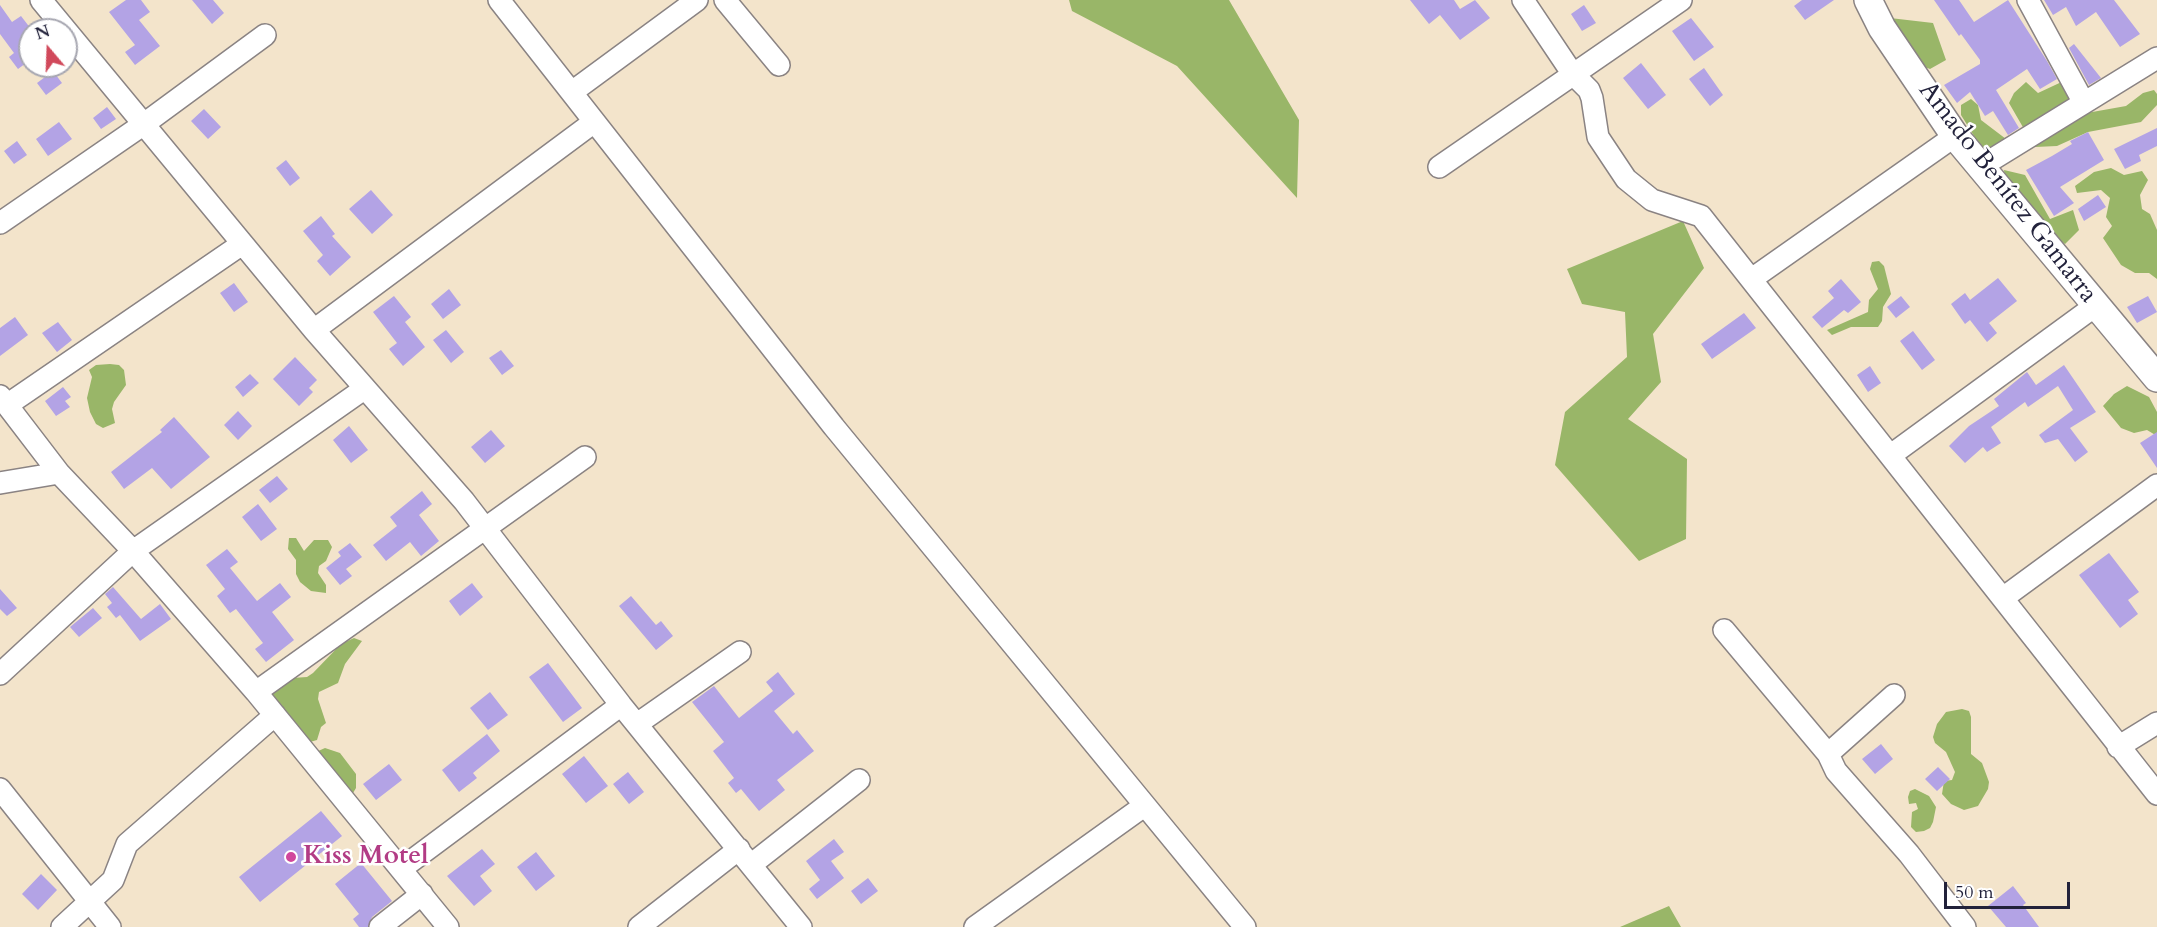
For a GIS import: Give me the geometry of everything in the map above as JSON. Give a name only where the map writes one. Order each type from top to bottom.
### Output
[{"type":"main road","name":"Amado Benítez Gamarra","points":[[1868,0],[1882,28],[1955,136],[2157,378]]},
{"type":"street","points":[[41,0],[314,330],[484,526],[621,705],[801,927]]},
{"type":"street","points":[[499,0],[788,365],[834,427],[1245,927]]},
{"type":"street","points":[[572,92],[697,0]]},
{"type":"street","points":[[725,0],[779,65]]},
{"type":"street","points":[[1523,0],[1572,73],[1589,90],[1598,137],[1626,179],[1652,200],[1701,216],[1753,278],[2157,794]]},
{"type":"street","points":[[1439,167],[1572,73],[1681,0]]},
{"type":"street","points":[[2028,0],[2084,103]]},
{"type":"street","points":[[0,223],[144,124],[265,35]]},
{"type":"street","points":[[1980,167],[2157,58]]},
{"type":"street","points":[[314,330],[594,122]]},
{"type":"street","points":[[1753,278],[1955,136]]},
{"type":"street","points":[[242,244],[4,401],[59,473],[133,551],[256,692],[448,927]]},
{"type":"street","points":[[1891,455],[2095,306]]},
{"type":"street","points":[[0,674],[133,551],[364,389]]},
{"type":"street","points":[[256,692],[484,526],[585,457]]},
{"type":"street","points":[[0,483],[59,473]]},
{"type":"street","points":[[2003,598],[2157,485]]},
{"type":"street","points":[[1724,630],[1828,754],[1836,771],[1909,854],[1965,927]]},
{"type":"street","points":[[637,724],[740,652]]},
{"type":"street","points":[[1828,754],[1894,695]]},
{"type":"street","points":[[402,868],[621,705]]},
{"type":"street","points":[[62,927],[117,875],[127,844],[275,715]]},
{"type":"street","points":[[2118,747],[2157,723]]},
{"type":"street","points":[[639,927],[859,780]]},
{"type":"street","points":[[0,789],[110,927]]},
{"type":"street","points":[[975,927],[1144,806]]},
{"type":"street","points":[[380,927],[422,894]]},
{"type":"green space","points":[[1069,0],[1229,0],[1299,120],[1297,198],[1177,66],[1072,11]]},
{"type":"green space","points":[[1890,18],[1933,23],[1946,60],[1930,69],[1917,64]]},
{"type":"green space","points":[[2068,79],[2075,97],[2001,148],[1984,152],[1961,115],[1961,105],[1971,99],[1978,105],[1981,120],[2006,139],[2024,129],[2009,103],[2014,93],[2026,82],[2038,93]]},
{"type":"green space","points":[[2154,90],[2157,94],[2157,105],[2141,122],[2088,132],[2057,146],[2035,147],[2035,140],[2081,114],[2126,106],[2143,93]]},
{"type":"green space","points":[[2111,168],[2124,175],[2142,171],[2148,180],[2140,195],[2142,209],[2150,214],[2157,230],[2157,279],[2149,273],[2135,273],[2121,265],[2103,238],[2112,226],[2106,217],[2110,198],[2101,190],[2077,193],[2075,186],[2094,172]]},
{"type":"green space","points":[[2004,170],[2025,175],[2050,219],[2073,210],[2079,230],[2065,244],[2051,234],[2037,213],[2019,203],[2006,187]]},
{"type":"green space","points":[[1683,221],[1704,268],[1653,334],[1661,382],[1628,419],[1687,459],[1686,539],[1639,561],[1555,465],[1565,412],[1627,357],[1625,312],[1582,304],[1567,269]]},
{"type":"green space","points":[[1879,261],[1884,266],[1891,294],[1883,307],[1882,321],[1878,327],[1851,327],[1832,335],[1827,330],[1868,312],[1869,300],[1878,289],[1870,269],[1872,262]]},
{"type":"green space","points":[[96,365],[119,365],[124,370],[126,385],[114,402],[112,409],[115,423],[103,428],[96,424],[90,412],[87,398],[92,377],[89,370]]},
{"type":"green space","points":[[2127,386],[2149,397],[2157,412],[2157,436],[2147,430],[2134,433],[2121,428],[2103,406],[2114,394]]},
{"type":"green space","points":[[289,538],[296,538],[304,551],[314,540],[328,540],[332,547],[326,561],[319,566],[318,573],[326,585],[326,593],[311,591],[300,582],[296,574],[296,560],[288,549]]},
{"type":"green space","points":[[354,638],[362,641],[345,664],[338,683],[319,692],[318,699],[326,723],[321,727],[317,740],[310,742],[271,696],[273,689],[292,678],[307,677],[341,644]]},
{"type":"green space","points":[[1962,709],[1969,711],[1971,717],[1971,754],[1982,763],[1989,782],[1988,789],[1978,806],[1964,810],[1951,804],[1942,794],[1944,781],[1952,780],[1955,772],[1946,752],[1935,743],[1933,737],[1937,724],[1946,712]]},
{"type":"green space","points":[[325,748],[340,753],[356,774],[356,788],[353,793],[349,794],[316,752]]},
{"type":"green space","points":[[1915,789],[1929,796],[1936,807],[1930,828],[1916,832],[1911,827],[1912,812],[1918,809],[1916,803],[1909,804],[1908,797],[1910,791]]},
{"type":"green space","points":[[1669,906],[1681,927],[1620,927]]},
{"type":"building","points":[[126,0],[141,0],[150,12],[139,20],[160,46],[135,65],[125,52],[135,45],[109,12]]},
{"type":"building","points":[[192,0],[213,0],[224,13],[212,24]]},
{"type":"building","points":[[1410,0],[1454,0],[1460,9],[1475,0],[1490,18],[1460,40],[1440,15],[1429,24]]},
{"type":"building","points":[[1802,0],[1834,0],[1805,20],[1794,6]]},
{"type":"building","points":[[1934,0],[1959,0],[1974,22],[2008,0],[2057,79],[2040,89],[2027,69],[1996,90],[2019,128],[2008,135],[1993,111],[1985,116],[1970,92],[1957,103],[1944,85],[1980,64],[1980,60],[1961,34],[1959,36]]},
{"type":"building","points":[[2044,0],[2114,0],[2140,34],[2120,47],[2096,12],[2076,26],[2066,7],[2053,15]]},
{"type":"building","points":[[0,5],[12,22],[18,18],[18,69],[9,57],[14,53],[0,34]]},
{"type":"building","points":[[1584,5],[1596,23],[1582,31],[1571,14]]},
{"type":"building","points":[[1691,18],[1714,47],[1694,61],[1672,31]]},
{"type":"building","points":[[2074,44],[2101,78],[2089,85],[2069,48]]},
{"type":"building","points":[[1641,63],[1666,95],[1648,109],[1623,78]]},
{"type":"building","points":[[1704,68],[1723,95],[1710,106],[1689,79]]},
{"type":"building","points":[[44,78],[58,78],[62,83],[46,95],[37,83]]},
{"type":"building","points":[[107,107],[116,119],[101,129],[93,118]]},
{"type":"building","points":[[204,109],[221,127],[208,139],[191,121]]},
{"type":"building","points":[[59,122],[72,139],[48,156],[36,139]]},
{"type":"building","points":[[2157,128],[2157,146],[2139,155],[2141,161],[2125,169],[2114,149]]},
{"type":"building","points":[[2088,132],[2104,160],[2060,187],[2074,203],[2054,216],[2026,170],[2072,144],[2070,141]]},
{"type":"building","points":[[17,141],[27,155],[14,164],[4,151]]},
{"type":"building","points":[[286,160],[300,178],[290,186],[276,168]]},
{"type":"building","points":[[371,190],[393,215],[372,234],[349,209]]},
{"type":"building","points":[[2098,195],[2106,207],[2084,221],[2078,209]]},
{"type":"building","points":[[321,216],[335,234],[332,236],[351,257],[330,276],[317,261],[323,255],[303,231]]},
{"type":"building","points":[[1998,278],[2017,301],[1989,323],[1997,333],[1987,342],[1970,320],[1965,324],[1951,304],[1965,293],[1970,300]]},
{"type":"building","points":[[1841,279],[1861,302],[1848,313],[1844,310],[1822,328],[1812,317],[1834,298],[1828,291]]},
{"type":"building","points":[[234,283],[248,302],[234,312],[220,293]]},
{"type":"building","points":[[449,289],[461,305],[443,319],[431,304]]},
{"type":"building","points":[[394,296],[411,317],[405,322],[425,347],[403,366],[389,349],[397,343],[373,312]]},
{"type":"building","points":[[1901,296],[1910,307],[1896,318],[1887,307]]},
{"type":"building","points":[[2148,296],[2157,312],[2137,323],[2127,307]]},
{"type":"building","points":[[1744,313],[1756,328],[1712,359],[1701,344]]},
{"type":"building","points":[[15,317],[28,335],[0,356],[0,328]]},
{"type":"building","points":[[58,322],[72,340],[57,352],[42,333]]},
{"type":"building","points":[[446,330],[464,352],[451,363],[433,340]]},
{"type":"building","points":[[1913,331],[1935,360],[1922,370],[1900,341]]},
{"type":"building","points":[[501,350],[514,366],[502,375],[489,358]]},
{"type":"building","points":[[295,357],[317,380],[309,388],[313,392],[299,406],[273,379]]},
{"type":"building","points":[[2064,365],[2096,412],[2070,428],[2088,452],[2075,462],[2058,439],[2045,443],[2039,435],[2073,410],[2058,386],[2028,407],[2025,402],[1991,427],[2001,443],[1987,452],[1983,447],[1965,463],[1949,446],[1969,426],[1999,406],[1994,399],[2027,372],[2036,385]]},
{"type":"building","points":[[1870,366],[1881,383],[1868,392],[1857,375]]},
{"type":"building","points":[[250,374],[259,383],[243,397],[235,387]]},
{"type":"building","points":[[63,387],[71,397],[65,401],[70,407],[56,416],[45,401]]},
{"type":"building","points":[[238,411],[252,426],[238,440],[224,425]]},
{"type":"building","points":[[174,417],[210,457],[171,489],[152,468],[124,489],[111,472],[162,432],[160,430]]},
{"type":"building","points":[[349,426],[368,450],[351,463],[333,440]]},
{"type":"building","points":[[491,430],[505,446],[485,463],[471,447]]},
{"type":"building","points":[[2157,432],[2157,468],[2140,443]]},
{"type":"building","points":[[277,476],[288,489],[270,503],[259,490]]},
{"type":"building","points":[[422,491],[432,504],[419,515],[439,541],[421,556],[410,542],[386,561],[373,545],[397,526],[390,517]]},
{"type":"building","points":[[258,504],[277,529],[261,541],[242,517]]},
{"type":"building","points":[[350,543],[362,557],[346,569],[352,576],[340,585],[326,568],[341,556],[338,552]]},
{"type":"building","points":[[227,549],[238,562],[230,568],[257,601],[280,583],[291,597],[272,612],[294,640],[266,662],[255,649],[263,643],[236,609],[230,613],[217,596],[225,589],[206,565]]},
{"type":"building","points":[[2109,553],[2139,592],[2128,600],[2138,614],[2120,628],[2079,575]]},
{"type":"building","points":[[472,583],[483,597],[460,616],[449,601]]},
{"type":"building","points":[[113,587],[141,619],[160,604],[171,619],[140,641],[120,615],[116,618],[107,607],[112,603],[105,594]]},
{"type":"building","points":[[0,589],[17,608],[7,616],[0,609]]},
{"type":"building","points":[[631,596],[656,625],[661,621],[673,636],[656,650],[619,606]]},
{"type":"building","points":[[93,608],[102,618],[79,637],[70,627]]},
{"type":"building","points":[[548,663],[582,708],[563,722],[529,677]]},
{"type":"building","points":[[778,672],[795,694],[774,711],[793,734],[797,730],[814,751],[777,780],[785,790],[759,811],[741,789],[736,793],[728,783],[734,778],[713,751],[724,742],[692,702],[714,686],[739,718],[773,691],[766,682]]},
{"type":"building","points":[[490,692],[508,715],[488,730],[470,708]]},
{"type":"building","points":[[487,734],[500,751],[473,773],[477,778],[459,792],[442,770]]},
{"type":"building","points":[[1881,744],[1893,759],[1875,774],[1862,759]]},
{"type":"building","points":[[584,756],[608,786],[586,803],[562,774]]},
{"type":"building","points":[[389,764],[402,780],[376,800],[363,784]]},
{"type":"building","points":[[1938,767],[1950,779],[1937,791],[1925,779]]},
{"type":"building","points":[[628,772],[644,792],[629,804],[613,784]]},
{"type":"building","name":"Kiss Motel","points":[[321,811],[342,836],[260,902],[239,877]]},
{"type":"building","points":[[834,839],[844,852],[831,861],[844,878],[817,899],[809,889],[820,880],[806,861]]},
{"type":"building","points":[[482,849],[495,864],[480,876],[492,891],[474,906],[447,876]]},
{"type":"building","points":[[536,852],[555,876],[536,891],[517,867]]},
{"type":"building","points":[[361,863],[392,901],[372,917],[368,927],[359,927],[353,919],[359,914],[335,884]]},
{"type":"building","points":[[41,874],[57,890],[38,910],[22,894]]},
{"type":"building","points":[[868,878],[878,891],[861,904],[851,891]]},
{"type":"building","points":[[2013,886],[2026,903],[2023,905],[2039,927],[2006,927],[1988,906]]},
{"type":"place","name":"Kiss Motel","points":[[291,857]]}]
